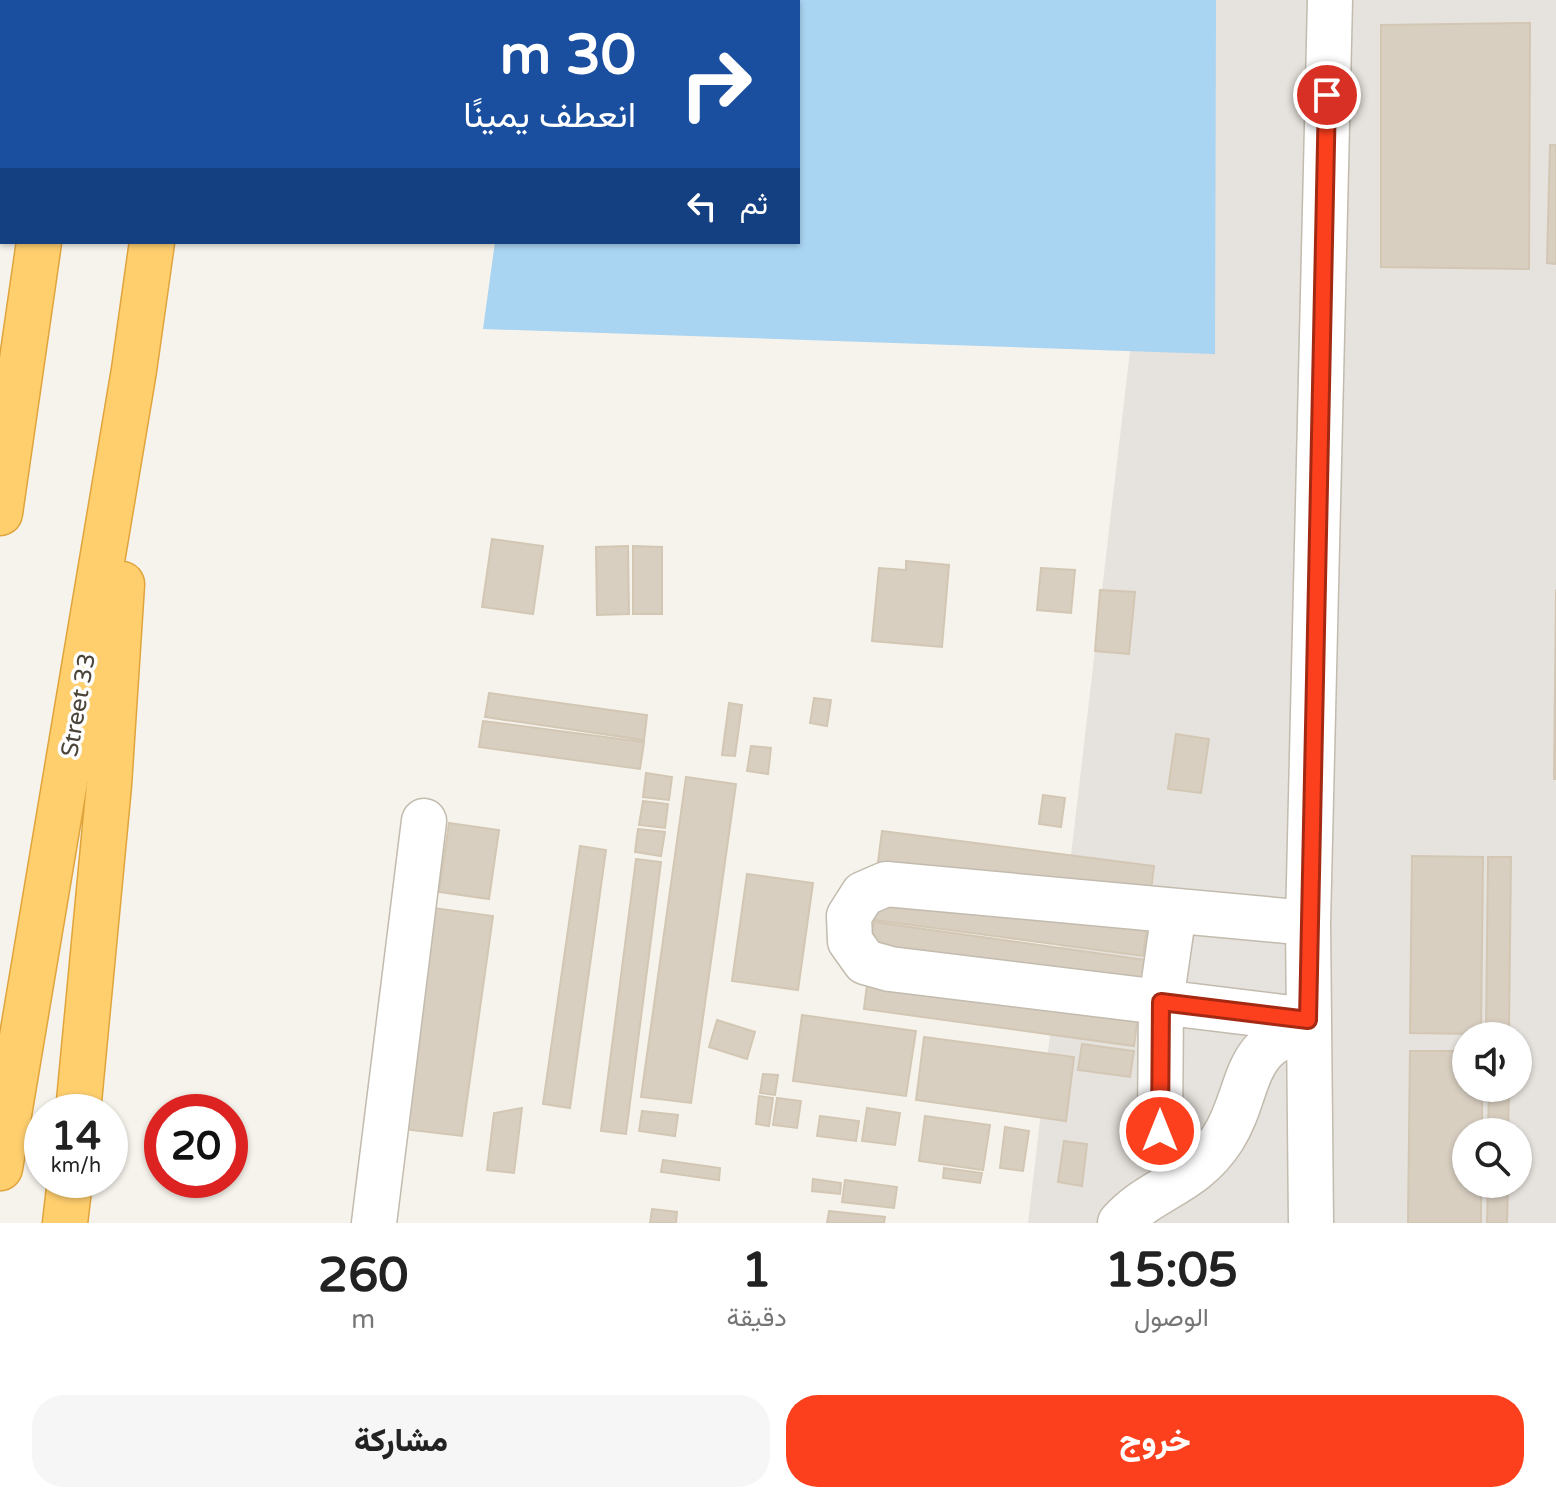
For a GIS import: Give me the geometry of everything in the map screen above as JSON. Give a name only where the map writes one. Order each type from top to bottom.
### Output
[{"type":"highway","points":[[0,513],[39,244]]},
{"type":"highway","name":"Street 33","points":[[0,1168],[134,370],[152,244]]},
{"type":"highway","points":[[0,425],[32,292]]},
{"type":"highway","points":[[80,1094],[109,785],[134,370]]},
{"type":"highway","points":[[65,1223],[68,1198]]},
{"type":"street","points":[[1311,1223],[1308,923],[1330,0]]},
{"type":"street","points":[[374,1223],[424,821]]},
{"type":"street","points":[[1308,923],[886,884],[863,894],[849,916],[850,941],[865,962],[890,969],[1161,1002],[1308,1026]]},
{"type":"street","points":[[1160,1131],[1161,1002],[1174,911]]},
{"type":"street","points":[[1120,1223],[1131,1211],[1199,1170],[1213,1154],[1235,1114],[1250,1070],[1264,1049],[1308,1026]]},
{"type":"shaded area","points":[[1171,0],[1556,0],[1556,1223],[1028,1223]]},
{"type":"water","points":[[800,0],[1216,0],[1215,354],[483,329],[495,244],[800,244]]},
{"type":"building","points":[[1530,23],[1529,269],[1381,267],[1381,25]]},
{"type":"building","points":[[1550,145],[1556,145],[1556,264],[1547,263]]},
{"type":"building","points":[[492,539],[543,546],[533,614],[482,607]]},
{"type":"building","points":[[628,546],[629,614],[597,615],[596,547]]},
{"type":"building","points":[[633,546],[662,547],[662,614],[633,614]]},
{"type":"building","points":[[906,561],[949,565],[942,647],[872,641],[879,568],[906,570]]},
{"type":"building","points":[[1041,568],[1075,570],[1071,613],[1037,610]]},
{"type":"building","points":[[1556,589],[1556,779],[1554,779]]},
{"type":"building","points":[[1100,590],[1135,592],[1129,654],[1095,651]]},
{"type":"building","points":[[489,693],[647,715],[644,740],[485,717]]},
{"type":"building","points":[[814,698],[831,700],[827,726],[810,723]]},
{"type":"building","points":[[729,703],[742,705],[735,756],[722,755]]},
{"type":"building","points":[[483,721],[644,742],[640,769],[479,747]]},
{"type":"building","points":[[1176,734],[1209,739],[1201,793],[1168,789]]},
{"type":"building","points":[[751,746],[771,748],[768,774],[747,771]]},
{"type":"building","points":[[646,773],[672,777],[669,800],[643,797]]},
{"type":"building","points":[[686,777],[736,784],[691,1103],[641,1097]]},
{"type":"building","points":[[1043,795],[1065,798],[1061,827],[1039,824]]},
{"type":"building","points":[[643,801],[668,804],[665,828],[639,825]]},
{"type":"building","points":[[449,823],[499,830],[489,899],[439,892]]},
{"type":"building","points":[[638,829],[665,832],[661,856],[635,852]]},
{"type":"building","points":[[882,831],[1154,866],[1150,898],[878,862]]},
{"type":"building","points":[[580,846],[606,850],[570,1108],[543,1104]]},
{"type":"building","points":[[1412,856],[1483,857],[1481,1022],[1452,1022],[1452,1034],[1410,1033]]},
{"type":"building","points":[[1488,857],[1511,857],[1509,1022],[1486,1022]]},
{"type":"building","points":[[636,859],[661,862],[626,1134],[601,1131]]},
{"type":"building","points":[[747,874],[813,883],[798,990],[732,981]]},
{"type":"building","points":[[878,891],[1147,927],[1143,956],[874,920]]},
{"type":"building","points":[[433,908],[493,916],[462,1136],[402,1129]]},
{"type":"building","points":[[874,922],[1146,960],[1142,989],[870,952]]},
{"type":"building","points":[[867,985],[1137,1022],[1134,1046],[864,1009]]},
{"type":"building","points":[[802,1015],[916,1031],[906,1096],[793,1081]]},
{"type":"building","points":[[717,1020],[755,1032],[747,1059],[709,1047]]},
{"type":"building","points":[[924,1037],[1074,1057],[1066,1121],[916,1100]]},
{"type":"building","points":[[1082,1044],[1134,1051],[1130,1077],[1078,1070]]},
{"type":"building","points":[[1410,1051],[1452,1051],[1452,1102],[1482,1102],[1482,1118],[1452,1118],[1452,1198],[1481,1198],[1481,1223],[1408,1223]]},
{"type":"building","points":[[763,1074],[778,1075],[775,1095],[760,1093]]},
{"type":"building","points":[[759,1096],[773,1098],[769,1126],[756,1124]]},
{"type":"building","points":[[777,1098],[801,1101],[797,1128],[773,1125]]},
{"type":"building","points":[[1489,1102],[1509,1102],[1508,1118],[1488,1118]]},
{"type":"building","points":[[522,1108],[514,1173],[487,1170],[494,1113]]},
{"type":"building","points":[[867,1108],[900,1113],[895,1145],[862,1141]]},
{"type":"building","points":[[642,1111],[678,1115],[675,1136],[639,1131]]},
{"type":"building","points":[[820,1116],[859,1121],[856,1141],[817,1136]]},
{"type":"building","points":[[925,1116],[990,1125],[983,1170],[919,1161]]},
{"type":"building","points":[[1005,1127],[1029,1131],[1023,1171],[1000,1168]]},
{"type":"building","points":[[1064,1141],[1087,1144],[1082,1186],[1058,1182]]},
{"type":"building","points":[[663,1160],[720,1168],[719,1180],[661,1172]]},
{"type":"building","points":[[944,1168],[982,1173],[980,1183],[943,1178]]},
{"type":"building","points":[[813,1179],[841,1183],[840,1194],[812,1191]]},
{"type":"building","points":[[845,1180],[897,1187],[894,1208],[842,1202]]},
{"type":"building","points":[[1488,1198],[1508,1198],[1507,1223],[1487,1223]]},
{"type":"building","points":[[652,1209],[677,1212],[676,1223],[650,1223]]},
{"type":"building","points":[[829,1211],[885,1217],[884,1223],[827,1223]]},
{"type":"route","points":[[1160,1131],[1161,1002],[1308,1020],[1327,95]]}]
